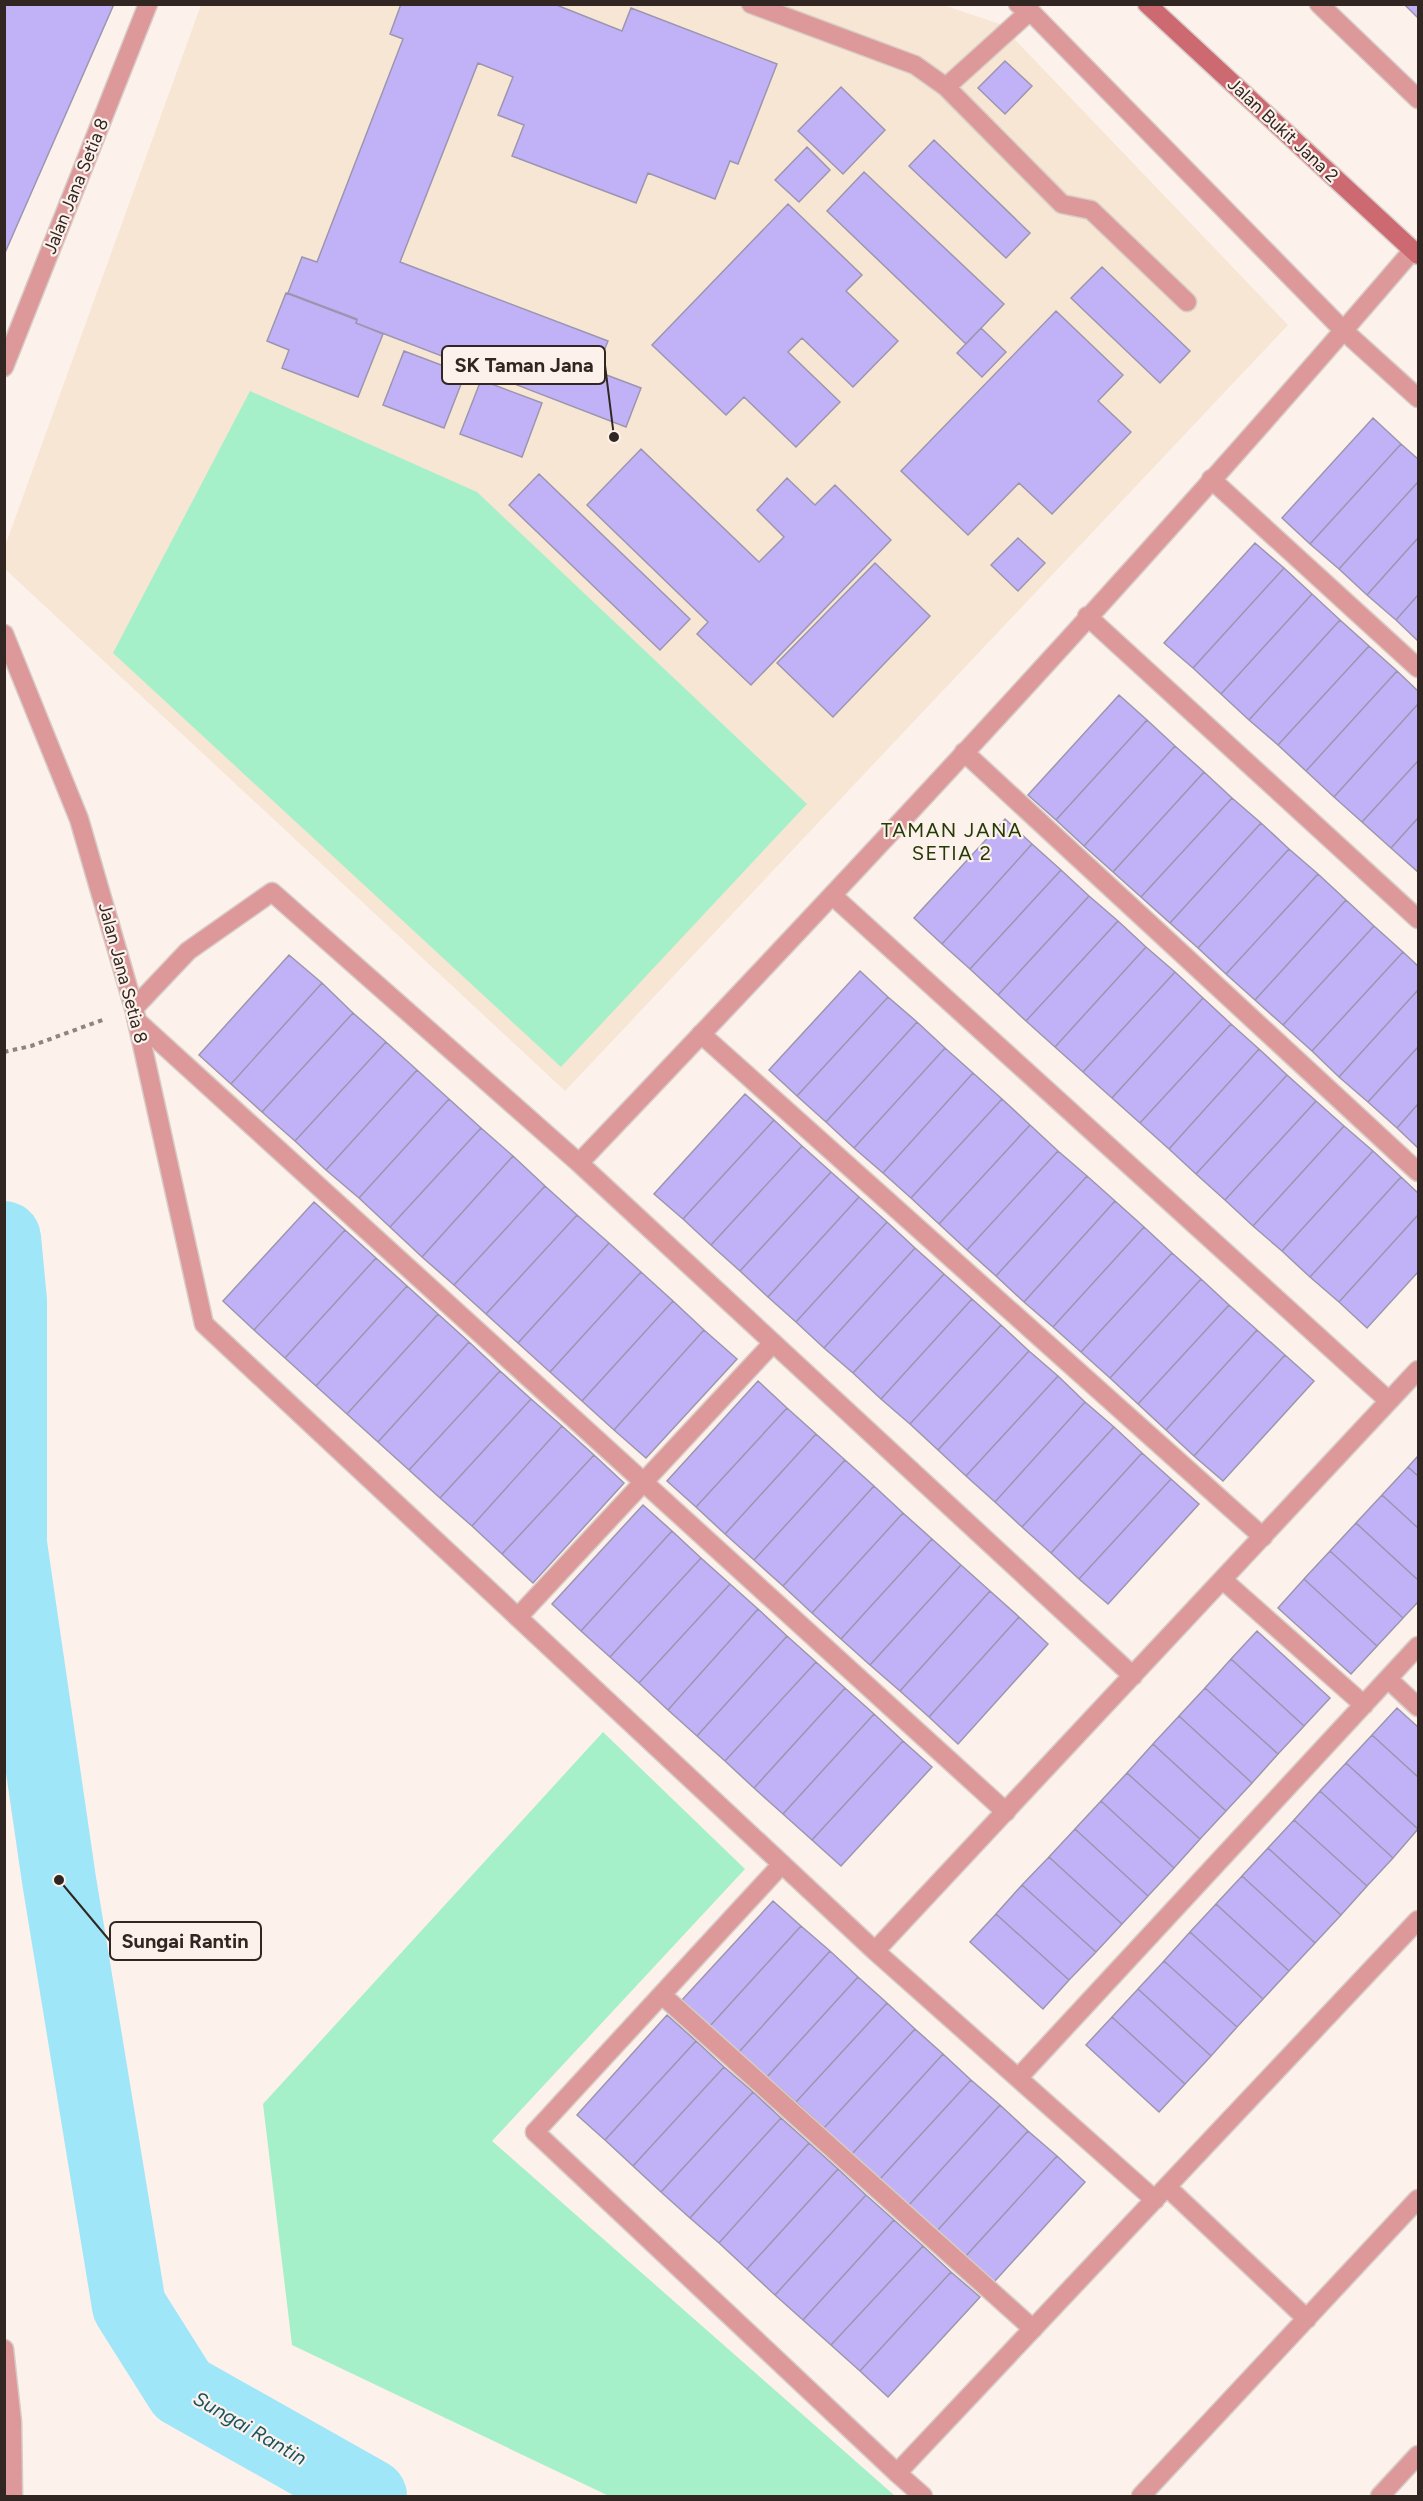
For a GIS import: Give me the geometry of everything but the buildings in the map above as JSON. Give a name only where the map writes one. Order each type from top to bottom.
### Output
[{"type":"street","name":"Jalan Jana Setia 8","points":[[4,367],[148,4]]},
{"type":"street","points":[[751,4],[915,65],[946,87],[1062,204],[1090,210],[1187,302]]},
{"type":"street","name":"Jalan Bukit Jana 2","points":[[1147,4],[1416,252]]},
{"type":"street","points":[[1319,4],[1419,99]]},
{"type":"street","points":[[946,87],[1024,8],[1344,331],[1419,398]]},
{"type":"street","points":[[579,1163],[833,896],[1416,252]]},
{"type":"street","points":[[1210,478],[1419,668]]},
{"type":"street","points":[[1087,616],[1419,919]]},
{"type":"street","name":"Jalan Jana Setia 8","points":[[4,634],[79,819],[136,1015],[204,1324],[518,1617]]},
{"type":"street","points":[[964,752],[1419,1172]]},
{"type":"street","points":[[1006,1812],[136,1015],[188,951],[272,892],[579,1163],[1133,1676]]},
{"type":"street","points":[[833,896],[1389,1401]]},
{"type":"street","points":[[701,1035],[1263,1537]]},
{"type":"street","points":[[773,1343],[518,1617],[875,1951],[1019,2078],[1161,2193],[1307,2319]]},
{"type":"street","points":[[875,1951],[1419,1370]]},
{"type":"street","points":[[1223,1580],[1364,1705]]},
{"type":"street","points":[[1019,2078],[1419,1646]]},
{"type":"street","points":[[1388,1679],[1419,1707]]},
{"type":"street","points":[[782,1864],[535,2132],[922,2496]]},
{"type":"street","points":[[897,2473],[1419,1920]]},
{"type":"street","points":[[662,1995],[1033,2329]]},
{"type":"street","points":[[1141,2496],[1419,2199]]},
{"type":"street","points":[[4,2349],[13,2496]]},
{"type":"street","points":[[1380,2496],[1419,2456]]},
{"type":"path","points":[[4,1052],[136,1015]]},
{"type":"shaded area","points":[[201,5],[943,5],[1000,24],[1288,325],[565,1091],[5,569],[4,549]]},
{"type":"green space","points":[[250,391],[477,492],[807,804],[561,1067],[113,653]]},
{"type":"green space","points":[[603,1732],[745,1869],[492,2141],[895,2496],[609,2496],[292,2345],[263,2104]]},
{"type":"waterway","name":"Sungai Rantin","points":[[4,1238],[10,1301],[10,1544],[59,1880],[129,2306],[182,2390],[370,2496]]},
{"type":"place","name":"SK Taman Jana","points":[[614,437]]},
{"type":"place","name":"Sungai Rantin","points":[[59,1880]]},
{"type":"district","name":"TAMAN JANA SETIA 2","points":[[952,842]]}]
